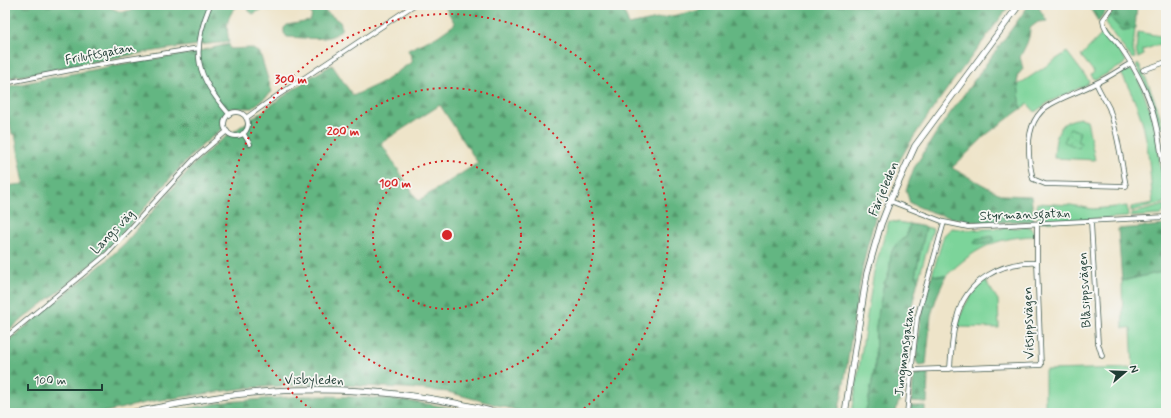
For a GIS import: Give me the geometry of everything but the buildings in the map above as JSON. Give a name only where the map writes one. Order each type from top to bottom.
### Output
[{"type":"main road","name":"Färjeleden","points":[[845,413],[867,274],[881,224],[890,201],[915,146],[1019,5]]},
{"type":"main road","name":"Visbyleden","points":[[130,413],[202,399],[274,391],[321,390],[438,400],[498,413]]},
{"type":"street","points":[[210,5],[203,24],[199,48],[200,66],[206,83],[229,114]]},
{"type":"street","points":[[246,118],[414,5]]},
{"type":"street","points":[[1114,5],[1103,20],[1104,27],[1119,45],[1144,89],[1158,131],[1166,190]]},
{"type":"street","name":"Friluftsgatan","points":[[5,83],[122,60],[199,48]]},
{"type":"street","points":[[1143,70],[1165,62],[1166,68]]},
{"type":"street","points":[[1096,83],[1114,123],[1126,186],[1046,184],[1032,179],[1028,146],[1030,131],[1041,110],[1050,104],[1096,83],[1131,64]]},
{"type":"street","points":[[239,112],[246,118],[247,127],[243,133],[234,135],[227,131],[225,121],[229,114],[239,112]]},
{"type":"street","name":"Langs väg","points":[[5,338],[107,254],[194,158],[227,131]]},
{"type":"street","points":[[243,133],[250,144]]},
{"type":"street","name":"Styrmansgatan","points":[[890,201],[944,222],[968,227],[1166,218]]},
{"type":"street","name":"Jungmansgatan","points":[[907,413],[917,318],[944,222]]},
{"type":"street","name":"Blåsippsvägen","points":[[1091,222],[1098,343],[1102,356]]},
{"type":"street","name":"Vitsippsvägen","points":[[912,370],[1041,365],[1037,224]]},
{"type":"street","points":[[950,369],[957,316],[964,299],[969,292],[976,284],[994,271],[1012,265],[1037,263]]},
{"type":"green space","points":[[5,5],[104,5],[121,12],[147,5],[239,5],[229,17],[227,31],[229,42],[172,48],[5,79]]},
{"type":"green space","points":[[246,5],[317,5],[340,22],[342,28],[338,33],[325,38],[287,37],[284,33],[284,28],[287,25],[310,21],[311,15],[307,8],[303,6],[295,6],[277,10],[263,9],[253,14],[249,11]]},
{"type":"green space","points":[[444,5],[622,5],[629,25],[724,5],[1010,5],[950,85],[913,138],[894,171],[881,200],[864,260],[838,413],[527,413],[448,392],[407,388],[315,384],[246,388],[154,401],[101,413],[5,413],[5,343],[106,261],[125,243],[194,164],[216,144],[311,77],[332,65],[353,96],[383,82],[413,61],[408,50],[438,36],[455,24]],"holes":[[[440,105],[478,163],[418,201],[381,143]]]},
{"type":"green space","points":[[1029,5],[1043,5],[1039,8],[1047,21],[1038,22],[1030,28],[1028,40],[1020,57],[1023,69],[1017,76],[1021,109],[987,134],[952,168],[1002,195],[1031,196],[1034,221],[978,222],[960,220],[943,216],[910,203],[906,190],[914,168],[938,130]]},
{"type":"green space","points":[[1088,5],[1111,5],[1098,21]]},
{"type":"green space","points":[[1118,5],[1137,5],[1135,29],[1122,30],[1109,16]]},
{"type":"green space","points":[[1109,16],[1122,30],[1135,29],[1133,49],[1135,58],[1132,59],[1107,26],[1106,21]]},
{"type":"green space","points":[[1104,32],[1117,47],[1126,61],[1123,65],[1097,79],[1094,79],[1091,75],[1094,72],[1081,56]]},
{"type":"green space","points":[[1138,32],[1166,37],[1166,42],[1143,50],[1144,55],[1138,58],[1136,50]]},
{"type":"green space","points":[[229,44],[230,49],[251,48],[260,53],[272,92],[252,108],[230,108],[222,117],[222,129],[180,167],[130,225],[104,252],[63,288],[5,333],[5,186],[24,184],[15,134],[12,134],[5,100],[5,87],[122,64],[187,54]]},
{"type":"green space","points":[[1067,52],[1089,81],[1088,84],[1049,102],[1035,112],[1028,104],[1021,109],[1018,85]]},
{"type":"green space","points":[[1138,63],[1146,78],[1163,127],[1160,127],[1146,86],[1136,65]]},
{"type":"green space","points":[[1127,70],[1133,72],[1140,83],[1156,132],[1165,203],[1131,211],[1131,207],[1153,203],[1148,149],[1144,128],[1135,101],[1121,73]]},
{"type":"green space","points":[[1080,118],[1087,120],[1095,160],[1054,158],[1056,138],[1060,129],[1067,122]]},
{"type":"green space","points":[[1070,128],[1080,132],[1077,141],[1081,143],[1079,148],[1064,142]]},
{"type":"green space","points":[[1037,203],[1071,205],[1093,209],[1127,206],[1128,217],[1038,222]]},
{"type":"green space","points":[[1165,205],[1164,212],[1161,215],[1131,217],[1131,214]]},
{"type":"green space","points":[[889,221],[910,224],[906,237],[898,242],[891,253],[888,276],[884,283],[876,326],[875,366],[865,413],[852,413],[874,271]]},
{"type":"green space","points":[[910,224],[926,227],[916,271],[918,281],[912,305],[903,357],[905,374],[901,398],[897,406],[896,413],[865,413],[875,366],[876,326],[884,283],[888,276],[891,253],[898,243],[906,237]]},
{"type":"green space","points":[[1166,225],[1166,271],[1122,281],[1118,229]]},
{"type":"green space","points":[[926,227],[933,229],[918,281],[916,271]]},
{"type":"green space","points":[[1030,227],[1034,232],[1033,236],[1019,237],[996,242],[976,252],[946,276],[932,275],[944,235],[952,228],[967,230]]},
{"type":"green space","points":[[993,236],[994,240],[987,244],[974,243],[976,239]]},
{"type":"green space","points":[[1166,271],[1166,413],[1045,413],[1045,370],[1133,368],[1131,328],[1123,328],[1122,281]]},
{"type":"green space","points":[[932,275],[946,276],[937,296],[931,315],[926,365],[919,366],[916,361],[920,319]]},
{"type":"green space","points":[[985,280],[998,300],[999,328],[958,327],[959,320],[967,301]]},
{"type":"green space","points":[[919,373],[928,373],[927,403],[911,402],[914,376]]},
{"type":"green space","points":[[304,396],[410,401],[472,413],[161,413],[226,402]]},
{"type":"green space","points":[[911,406],[925,406],[925,413],[910,413]]}]
